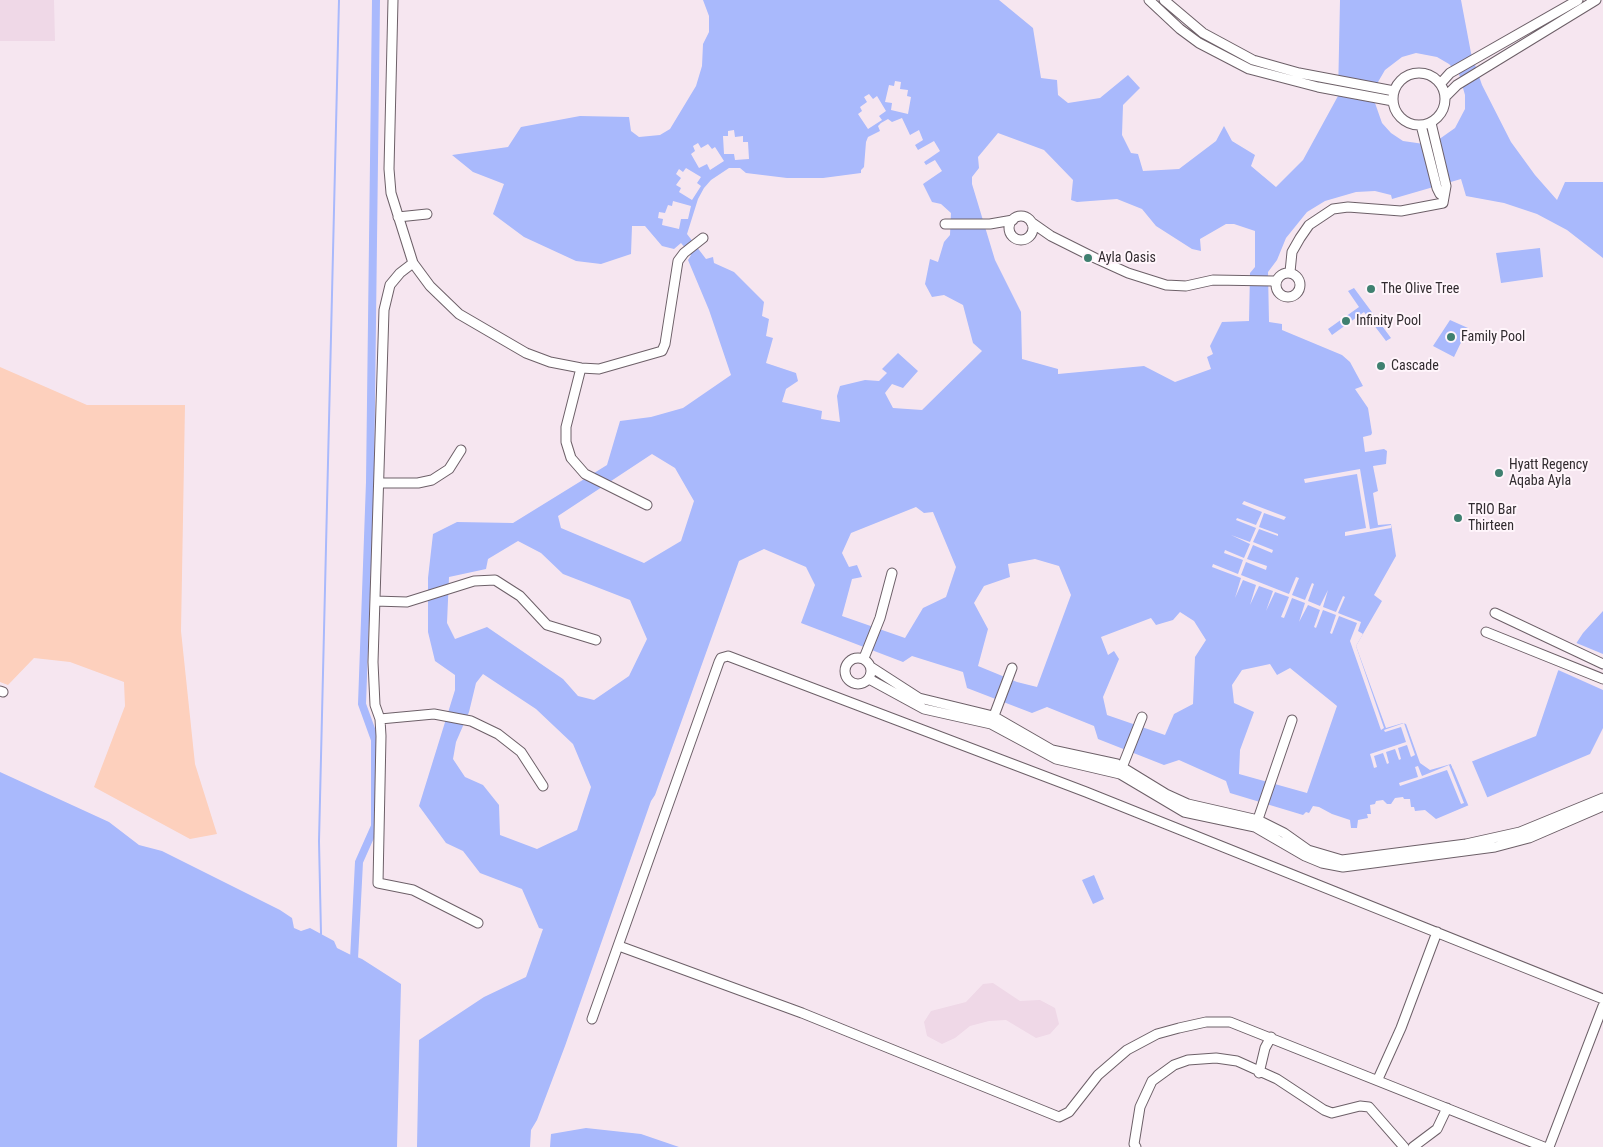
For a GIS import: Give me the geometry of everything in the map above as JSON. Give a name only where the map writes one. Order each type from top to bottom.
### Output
[{"type":"street","points":[[393,0],[389,169],[391,193],[413,262],[442,298],[472,323],[526,353],[550,362],[581,368],[599,368],[662,351],[665,344],[678,261],[684,252],[703,238]]},
{"type":"street","points":[[1149,0],[1186,34],[1234,63],[1263,74],[1334,91],[1390,100]]},
{"type":"street","points":[[1164,0],[1188,22],[1237,53],[1279,69],[1391,90]]},
{"type":"street","points":[[1441,83],[1450,72],[1578,0]]},
{"type":"street","points":[[1427,127],[1443,112],[1446,96],[1456,85],[1596,0]]},
{"type":"street","points":[[1479,56],[1485,67]]},
{"type":"street","points":[[1427,127],[1411,124],[1402,119],[1390,100],[1391,90],[1402,79],[1415,73],[1429,74],[1441,83],[1446,96]]},
{"type":"street","points":[[1290,272],[1292,252],[1309,225],[1333,209],[1348,207],[1401,211],[1441,204],[1444,197],[1440,194],[1442,187],[1427,127]]},
{"type":"street","points":[[398,217],[427,214]]},
{"type":"street","points":[[945,224],[992,224],[1013,220],[1022,216],[1051,236],[1128,273],[1166,285],[1186,286],[1213,280],[1274,282]]},
{"type":"street","points":[[1010,232],[1013,220]]},
{"type":"street","points":[[1026,239],[1033,232],[1031,222]]},
{"type":"street","points":[[992,224],[1010,232],[1018,240],[1051,236]]},
{"type":"street","points":[[413,262],[395,278],[384,302],[373,684],[375,705],[380,720],[378,883],[413,890],[478,923]]},
{"type":"street","points":[[1290,272],[1300,281],[1300,290],[1296,294],[1283,297],[1274,282],[1280,275],[1290,272]]},
{"type":"street","points":[[581,368],[568,417],[566,442],[571,458],[585,474],[647,505]]},
{"type":"street","points":[[380,483],[418,484],[432,480],[449,469],[462,450]]},
{"type":"street","points":[[892,573],[880,618],[866,654],[872,667],[919,698],[993,716],[1052,750],[1121,770],[1188,804],[1284,833],[1313,852],[1342,860],[1495,847],[1529,838],[1603,806]]},
{"type":"street","points":[[375,600],[407,602],[474,581],[494,580],[520,596],[547,625],[596,640]]},
{"type":"street","points":[[1494,613],[1603,664]]},
{"type":"street","points":[[1486,632],[1603,679]]},
{"type":"street","points":[[866,654],[851,660],[846,667],[846,676],[856,684],[869,679],[924,708],[993,716]]},
{"type":"street","points":[[592,1019],[719,662],[721,658],[728,656],[1086,792],[1603,999]]},
{"type":"street","points":[[869,679],[872,667]]},
{"type":"street","points":[[993,716],[1012,668]]},
{"type":"street","points":[[380,720],[434,714],[471,721],[498,734],[516,747],[528,761],[543,786]]},
{"type":"street","points":[[1121,770],[1142,717]]},
{"type":"street","points":[[1256,824],[1274,777],[1292,720]]},
{"type":"street","points":[[1448,850],[1528,829],[1603,798]]},
{"type":"street","points":[[1378,1079],[1401,1028],[1437,932]]},
{"type":"street","points":[[619,946],[802,1013],[1058,1117],[1069,1112],[1098,1075],[1111,1062],[1128,1050],[1157,1034],[1206,1022],[1223,1022],[1237,1023],[1544,1147]]},
{"type":"street","points":[[1549,1147],[1603,1006]]},
{"type":"street","points":[[1259,1072],[1265,1048],[1271,1037]]},
{"type":"street","points":[[1136,1147],[1134,1144],[1140,1107],[1152,1081],[1162,1072],[1188,1060],[1216,1058],[1237,1060],[1276,1079],[1324,1110],[1332,1113],[1360,1106],[1369,1108],[1404,1147]]},
{"type":"street","points":[[1413,1147],[1437,1129],[1447,1108]]},
{"type":"shaded area","points":[[0,0],[54,0],[55,41],[0,41]]},
{"type":"shaded area","points":[[0,367],[87,405],[185,405],[181,631],[195,764],[217,834],[190,839],[94,787],[125,706],[124,682],[70,662],[34,658],[8,685],[0,682]]},
{"type":"shaded area","points":[[993,983],[1020,1001],[1040,1000],[1055,1008],[1059,1024],[1050,1034],[1036,1038],[1006,1020],[989,1021],[970,1026],[955,1038],[942,1044],[927,1036],[924,1022],[931,1011],[966,1002],[983,984]]},
{"type":"water","name":"Ayla Oasis","points":[[703,0],[999,0],[1033,28],[1041,78],[1057,80],[1058,95],[1068,103],[1100,98],[1128,75],[1140,88],[1123,105],[1122,135],[1131,153],[1138,154],[1143,171],[1179,169],[1216,141],[1224,126],[1232,141],[1255,155],[1251,166],[1276,187],[1303,160],[1338,96],[1340,0],[1461,0],[1471,53],[1482,85],[1511,142],[1535,175],[1557,200],[1565,182],[1603,182],[1603,258],[1567,230],[1537,214],[1504,203],[1466,196],[1461,179],[1392,199],[1391,195],[1375,191],[1356,192],[1325,201],[1307,212],[1286,238],[1277,260],[1268,272],[1269,322],[1282,324],[1282,330],[1342,355],[1350,362],[1363,386],[1355,389],[1368,408],[1372,433],[1363,437],[1365,452],[1384,449],[1387,451],[1386,464],[1373,466],[1378,491],[1373,493],[1378,525],[1391,524],[1396,556],[1374,595],[1382,601],[1356,646],[1386,728],[1403,723],[1406,724],[1420,763],[1430,770],[1451,764],[1453,769],[1536,736],[1558,671],[1583,633],[1603,611],[1603,728],[1590,754],[1436,819],[1425,810],[1415,811],[1414,807],[1411,807],[1410,799],[1404,799],[1403,797],[1395,798],[1391,804],[1387,804],[1383,800],[1376,801],[1375,804],[1370,805],[1371,814],[1367,814],[1368,818],[1358,820],[1357,828],[1351,828],[1350,820],[1319,807],[1313,806],[1309,813],[1306,812],[1303,815],[1230,793],[1226,781],[1179,760],[1164,765],[1098,739],[1094,726],[1047,707],[1032,713],[967,688],[963,672],[912,656],[903,662],[801,623],[815,585],[806,567],[764,549],[739,561],[655,795],[651,801],[565,1046],[537,1120],[531,1130],[530,1147],[417,1147],[419,1040],[484,997],[526,977],[543,929],[539,928],[522,889],[480,873],[463,851],[446,843],[419,806],[455,690],[455,675],[435,661],[428,632],[428,578],[433,534],[457,522],[513,523],[607,465],[620,421],[651,417],[683,408],[731,375],[709,310],[688,260],[691,255],[681,243],[674,249],[662,246],[645,226],[632,226],[631,254],[601,264],[576,261],[524,237],[493,214],[504,184],[473,172],[452,155],[508,147],[521,127],[580,116],[629,117],[631,131],[639,137],[660,135],[670,129],[696,86],[702,66],[703,44],[709,32],[709,16]],"holes":[[[1416,53],[1437,57],[1449,64],[1459,74],[1465,95],[1465,109],[1455,128],[1438,140],[1424,144],[1403,141],[1391,133],[1382,123],[1375,103],[1378,82],[1385,70],[1402,57]],[[895,81],[901,82],[900,89],[908,90],[907,96],[911,97],[908,114],[891,110],[892,103],[885,102],[889,85],[894,86]],[[869,94],[873,99],[877,96],[886,111],[879,116],[882,120],[868,129],[858,114],[862,111],[860,107],[867,102],[864,97]],[[902,118],[910,135],[919,130],[923,140],[915,145],[918,150],[934,141],[940,151],[924,162],[926,165],[935,160],[942,171],[923,184],[932,202],[941,204],[951,213],[950,235],[944,242],[938,262],[930,259],[925,284],[932,297],[944,295],[963,305],[973,343],[982,351],[922,410],[893,408],[885,393],[892,384],[903,388],[918,371],[898,353],[882,369],[887,373],[879,381],[865,380],[840,386],[837,396],[840,422],[821,419],[822,411],[782,402],[786,389],[798,381],[796,373],[766,363],[773,338],[766,336],[769,319],[762,316],[764,302],[734,272],[714,263],[713,257],[706,259],[687,234],[698,199],[704,188],[711,180],[729,168],[740,168],[746,173],[787,178],[823,178],[861,173],[864,167],[866,142],[868,137],[880,131],[878,126],[888,119],[892,122]],[[734,130],[735,137],[743,136],[743,142],[748,142],[749,159],[735,160],[734,154],[724,154],[723,136],[728,136],[728,131]],[[998,133],[1044,150],[1073,180],[1071,200],[1077,202],[1117,199],[1142,209],[1156,226],[1192,249],[1201,251],[1200,239],[1226,224],[1234,224],[1255,231],[1255,267],[1250,273],[1249,321],[1222,322],[1210,346],[1213,354],[1207,357],[1211,369],[1175,382],[1144,366],[1058,374],[1058,369],[1022,359],[1021,312],[995,260],[972,184],[972,177],[979,168],[978,157]],[[698,143],[701,148],[708,144],[712,149],[715,147],[724,161],[710,170],[707,164],[699,168],[691,154],[695,151],[693,146]],[[686,168],[701,177],[697,183],[701,186],[692,200],[679,192],[681,188],[676,185],[681,178],[676,174],[679,169],[683,172]],[[673,201],[691,206],[688,219],[681,219],[679,229],[662,225],[663,219],[658,218],[659,212],[665,213],[668,205],[672,206]],[[652,454],[675,468],[694,501],[681,541],[644,563],[561,528],[558,516]],[[916,507],[924,513],[933,512],[956,567],[946,597],[923,608],[905,638],[842,616],[852,579],[862,577],[857,565],[849,567],[842,553],[851,533]],[[518,541],[541,553],[563,574],[630,600],[647,639],[629,676],[594,700],[578,696],[563,679],[487,627],[455,639],[447,623],[449,577],[486,569],[488,559]],[[1035,559],[1059,566],[1071,595],[1037,687],[1017,682],[978,666],[988,629],[974,603],[984,586],[1010,577],[1008,564]],[[1180,612],[1194,621],[1206,640],[1195,657],[1193,704],[1174,714],[1165,735],[1107,715],[1103,697],[1119,659],[1114,651],[1108,655],[1101,637],[1151,618],[1156,625],[1173,620]],[[1270,664],[1277,675],[1290,668],[1337,706],[1307,793],[1239,774],[1240,750],[1254,712],[1234,703],[1232,685],[1242,670]],[[483,674],[536,709],[573,744],[591,787],[577,830],[537,849],[500,835],[499,805],[483,785],[465,777],[453,759],[456,742],[469,712],[476,683]]]},
{"type":"water","points":[[1540,248],[1543,277],[1501,283],[1496,253]]},
{"type":"water","name":"Infinity Pool","points":[[1354,288],[1391,338],[1386,341],[1364,312],[1332,335],[1328,329],[1359,307],[1348,291]]},
{"type":"water","name":"Family Pool","points":[[1450,320],[1468,328],[1454,357],[1433,346]]},
{"type":"water","points":[[0,772],[109,822],[139,845],[162,851],[280,910],[292,918],[294,928],[301,931],[310,928],[334,941],[337,948],[351,955],[351,959],[356,960],[357,957],[362,959],[401,984],[397,1147],[0,1147]]},
{"type":"water","points":[[1094,875],[1104,899],[1093,904],[1082,880]]},
{"type":"water","points":[[586,1128],[641,1134],[679,1147],[550,1147],[551,1134]]},
{"type":"pier","points":[[1360,469],[1370,529],[1391,525],[1391,528],[1345,536],[1345,532],[1366,528],[1357,474],[1305,483],[1304,479]]},
{"type":"pier","points":[[1244,501],[1286,517],[1284,520],[1264,513],[1259,527],[1278,534],[1278,536],[1259,529],[1253,542],[1273,550],[1272,553],[1253,545],[1247,559],[1267,566],[1266,570],[1246,562],[1241,575],[1289,594],[1296,577],[1299,578],[1292,595],[1305,600],[1312,583],[1314,584],[1308,601],[1320,606],[1328,590],[1323,607],[1336,612],[1343,596],[1345,597],[1338,613],[1361,622],[1358,631],[1363,634],[1356,646],[1384,728],[1381,730],[1350,641],[1357,623],[1339,616],[1332,634],[1330,633],[1336,615],[1323,610],[1316,628],[1314,627],[1320,610],[1308,605],[1299,622],[1305,603],[1292,598],[1284,618],[1281,617],[1289,597],[1275,592],[1266,611],[1273,591],[1259,586],[1250,605],[1256,585],[1243,580],[1235,598],[1241,578],[1212,567],[1213,564],[1238,574],[1243,560],[1224,553],[1225,550],[1244,558],[1250,544],[1231,535],[1250,542],[1256,528],[1236,520],[1237,518],[1256,525],[1262,512],[1242,504]]},
{"type":"pier","points":[[1574,642],[1603,654],[1603,690],[1556,669]]},
{"type":"pier","points":[[1404,723],[1415,755],[1411,757],[1407,745],[1398,748],[1401,759],[1399,760],[1395,749],[1386,752],[1389,763],[1387,764],[1383,753],[1374,756],[1377,767],[1374,768],[1370,754],[1406,742],[1401,727],[1385,732],[1384,730]]},
{"type":"pier","points":[[1471,759],[1488,799],[1469,807],[1451,764],[1453,763],[1454,766]]},
{"type":"pier","points":[[1449,765],[1464,803],[1461,804],[1447,770],[1400,786],[1399,783],[1418,777],[1415,767],[1418,766],[1422,776]]},
{"type":"waterway","points":[[321,934],[319,841],[339,0]]},
{"type":"waterway","points":[[354,959],[359,862],[375,826],[375,740],[362,704],[370,482],[376,0]]},
{"type":"place","name":"Ayla Oasis","points":[[1088,258]]},
{"type":"place","name":"The Olive Tree","points":[[1371,289]]},
{"type":"place","name":"Infinity Pool","points":[[1346,321]]},
{"type":"place","name":"Family Pool","points":[[1451,337]]},
{"type":"place","name":"Cascade","points":[[1381,366]]},
{"type":"place","name":"Hyatt Regency Aqaba Ayla","points":[[1499,473]]},
{"type":"place","name":"TRIO Bar Thirteen","points":[[1458,518]]}]
